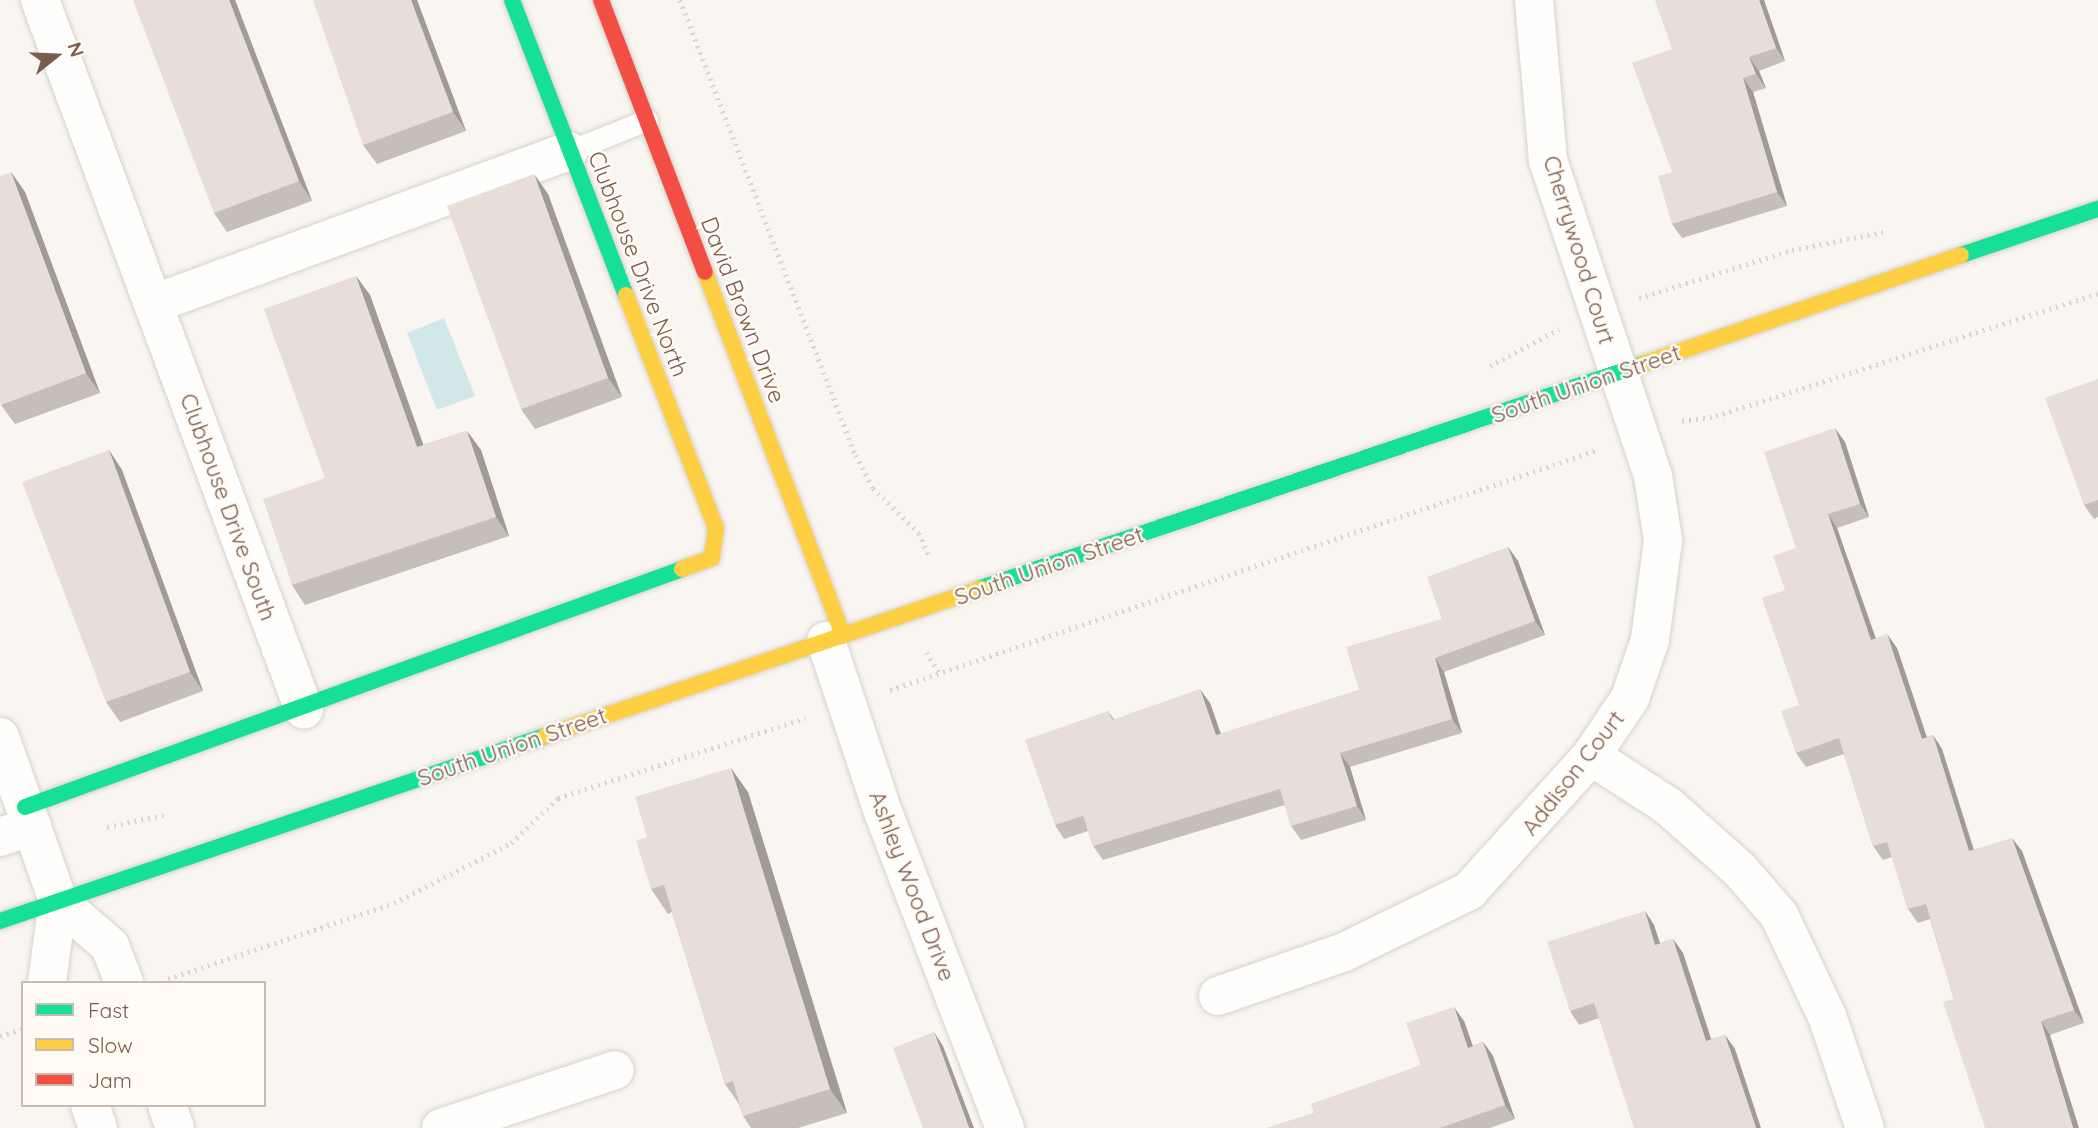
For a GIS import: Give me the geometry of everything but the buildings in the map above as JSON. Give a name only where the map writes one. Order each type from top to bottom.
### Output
[{"type":"street","name":"Clubhouse Drive South","points":[[40,0],[304,710]]},
{"type":"street","name":"Clubhouse Drive North","points":[[304,710],[700,567],[716,544],[716,528],[512,0]]},
{"type":"street","name":"David Brown Drive","points":[[601,0],[835,639]]},
{"type":"street","name":"Cherrywood Court","points":[[1534,0],[1548,160],[1618,373]]},
{"type":"street","points":[[153,304],[569,150]]},
{"type":"street","name":"South Union Street","points":[[0,921],[2098,209]]},
{"type":"street","name":"Addison Court","points":[[1218,996],[1356,948],[1469,891],[1591,756],[1630,698],[1660,592],[1663,540],[1640,435],[1618,373]]},
{"type":"street","name":"Ashley Wood Drive","points":[[835,639],[848,705],[1005,1128]]},
{"type":"street","points":[[19,823],[304,710]]},
{"type":"street","points":[[0,737],[19,823],[58,901],[110,946],[123,981]]},
{"type":"street","points":[[1591,756],[1668,807],[1740,870],[1779,915],[1828,1016],[1865,1128]]},
{"type":"street","points":[[47,981],[58,901]]},
{"type":"street","points":[[441,1128],[615,1070]]},
{"type":"street","points":[[91,1107],[98,1128]]},
{"type":"street","points":[[168,1107],[175,1128]]},
{"type":"lane","points":[[569,150],[646,120]]},
{"type":"path","points":[[680,0],[856,455],[873,488],[919,533],[934,565]]},
{"type":"path","points":[[164,981],[394,903],[511,843],[558,798],[848,705],[1640,435],[2098,293]]},
{"type":"path","points":[[0,1036],[21,1030]]},
{"type":"water","points":[[444,318],[475,396],[437,410],[407,333]]},
{"type":"traffic: fast","points":[[512,0],[626,295]]},
{"type":"traffic: fast","points":[[1961,255],[2098,209]]},
{"type":"traffic: fast","points":[[981,588],[1643,364]]},
{"type":"traffic: fast","points":[[25,807],[682,569]]},
{"type":"traffic: fast","points":[[0,921],[545,736]]},
{"type":"traffic: slow","points":[[1643,364],[1961,255]]},
{"type":"traffic: slow","points":[[705,272],[843,636]]},
{"type":"traffic: slow","points":[[626,295],[716,528],[712,558],[682,569]]},
{"type":"traffic: slow","points":[[545,736],[981,588]]},
{"type":"traffic: jam","points":[[601,0],[705,272]]}]
